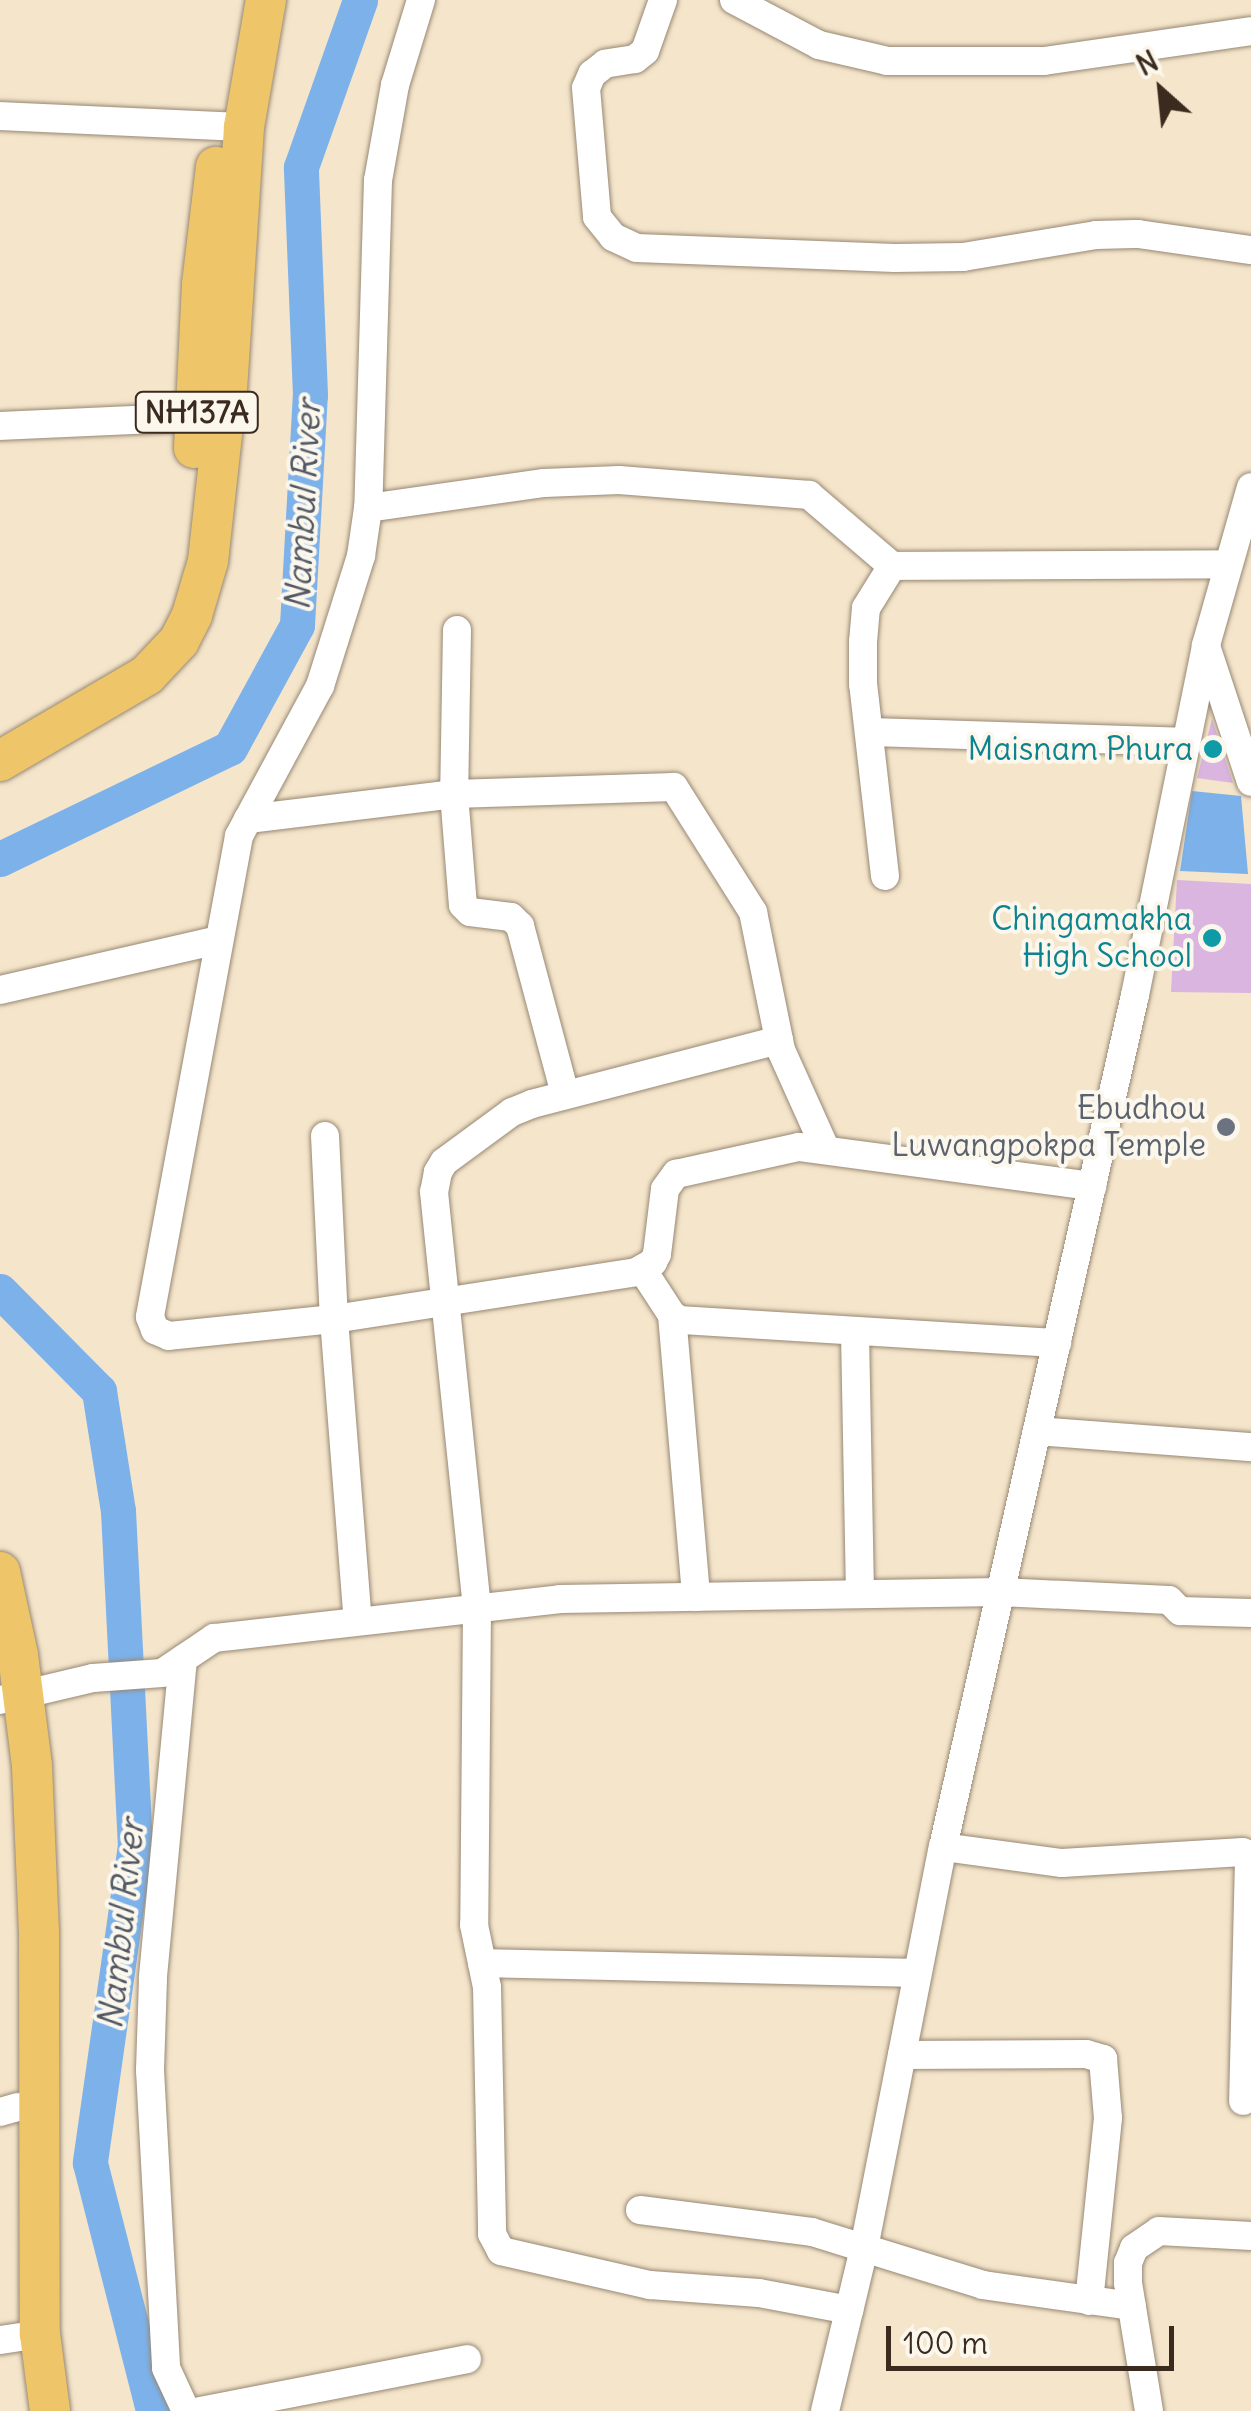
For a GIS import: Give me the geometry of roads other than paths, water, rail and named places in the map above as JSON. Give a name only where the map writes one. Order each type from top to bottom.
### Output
[{"type":"highway","name":"NH137A","points":[[0,760],[147,675],[178,641],[192,615],[208,560],[227,390],[232,126],[245,0]]},
{"type":"highway","name":"NH137A","points":[[0,736],[112,673],[144,644],[164,618],[186,541],[197,417],[202,284],[232,126],[266,0]]},
{"type":"highway","points":[[0,1572],[16,1882],[8,2109],[26,2411]]},
{"type":"highway","points":[[6,1693],[39,1931],[19,2337],[50,2411]]},
{"type":"street","points":[[421,0],[395,86],[378,180],[368,508],[350,600],[320,686],[239,836],[151,1324],[162,1336],[169,1336],[334,1320],[449,1304],[642,1269],[657,1254],[665,1189],[676,1174],[799,1147],[1092,1186]]},
{"type":"street","points":[[663,0],[645,52],[636,59],[605,64],[592,74],[586,88],[597,217],[613,237],[637,248],[962,257],[1096,234],[1138,234],[1251,250]]},
{"type":"street","points":[[734,0],[819,46],[888,60],[1044,60],[1251,31]]},
{"type":"street","points":[[0,116],[232,126]]},
{"type":"street","points":[[0,426],[197,417]]},
{"type":"street","points":[[368,508],[584,480],[800,492],[819,502],[892,566],[1228,564]]},
{"type":"street","points":[[825,2411],[864,2248],[942,1847],[1092,1186],[1184,742],[1206,645],[1251,487]]},
{"type":"street","points":[[885,876],[863,684],[864,618],[870,598],[892,566]]},
{"type":"street","points":[[457,630],[454,794],[463,906],[470,912],[511,917],[520,926],[565,1094]]},
{"type":"street","points":[[1206,645],[1251,782]]},
{"type":"street","points":[[869,732],[1184,742]]},
{"type":"street","points":[[248,819],[454,794],[674,787],[753,912],[779,1040],[825,1148]]},
{"type":"street","points":[[0,990],[218,940]]},
{"type":"street","points":[[779,1040],[565,1094],[512,1112],[444,1162],[438,1172],[434,1192],[449,1304],[476,1608],[473,1911],[487,1987],[492,2234],[500,2251],[650,2285],[759,2293],[849,2310]]},
{"type":"street","points":[[324,1136],[358,1622]]},
{"type":"street","points":[[642,1269],[672,1315],[696,1597]]},
{"type":"street","points":[[672,1315],[684,1320],[855,1333],[1057,1343]]},
{"type":"street","points":[[855,1333],[860,1594]]},
{"type":"street","points":[[1037,1431],[1251,1447]]},
{"type":"street","points":[[6,1693],[172,1666],[214,1638],[560,1599],[1000,1592],[1169,1600],[1180,1611],[1251,1613]]},
{"type":"street","points":[[172,1666],[150,2070],[166,2368],[186,2411]]},
{"type":"street","points":[[942,1847],[1062,1863],[1243,1852],[1249,1860],[1243,2101]]},
{"type":"street","points":[[482,1963],[916,1973]]},
{"type":"street","points":[[902,2055],[1086,2054],[1104,2060],[1108,2118],[1088,2301]]},
{"type":"street","points":[[640,2210],[812,2232],[983,2285],[1132,2306]]},
{"type":"street","points":[[1149,2411],[1128,2263],[1144,2238],[1174,2230],[1251,2236]]},
{"type":"street","points":[[200,2411],[467,2359]]},
{"type":"water","points":[[1192,791],[1241,796],[1248,874],[1180,871]]},
{"type":"waterway","name":"Nambul River","points":[[0,859],[230,748],[297,625],[310,395],[301,167],[360,0]]},
{"type":"waterway","name":"Nambul River","points":[[0,1291],[99,1391],[118,1511],[135,1845],[90,2163],[153,2411]]},
{"type":"place","name":"Maisnam Phura","points":[[1213,749]]},
{"type":"place","name":"Chingamakha High School","points":[[1212,938]]},
{"type":"place","name":"Ebudhou Luwangpokpa Temple","points":[[1226,1127]]}]
